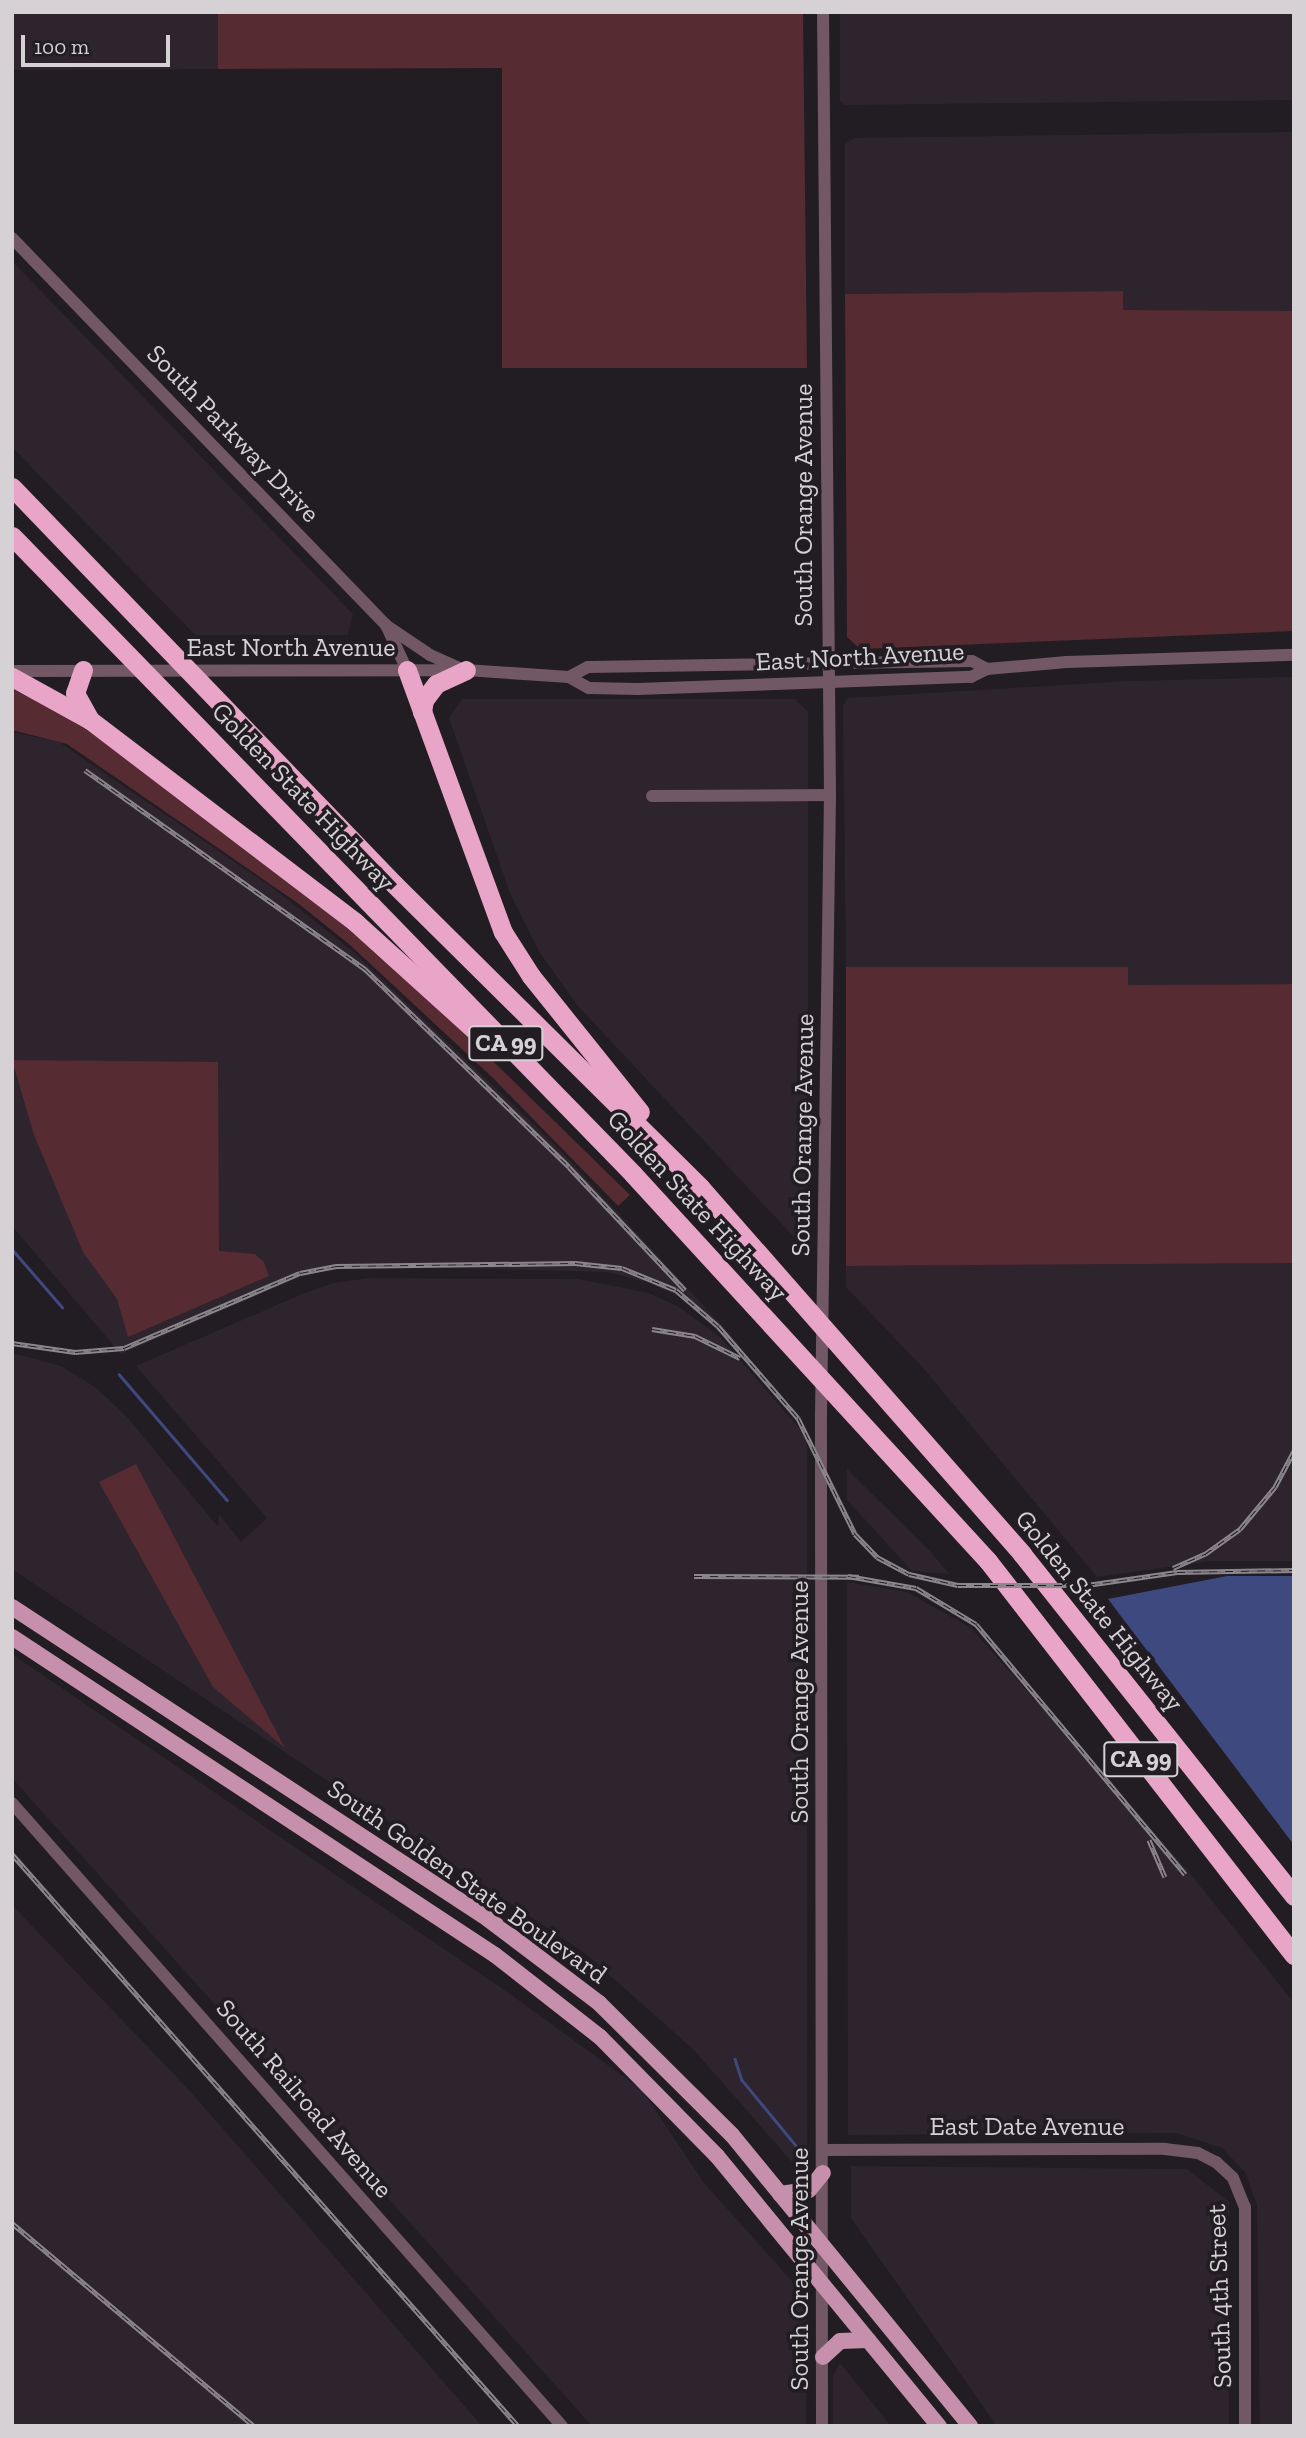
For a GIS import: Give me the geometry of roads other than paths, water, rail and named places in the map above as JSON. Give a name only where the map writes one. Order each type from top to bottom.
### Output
[{"type":"highway","name":"Golden State Highway","points":[[12,487],[394,884],[700,1186],[1022,1554],[1294,1896]]},
{"type":"highway","name":"Golden State Highway","points":[[12,536],[634,1174],[988,1561],[1294,1955]]},
{"type":"highway","points":[[83,670],[75,694],[90,720]]},
{"type":"highway","points":[[407,670],[490,906],[515,954],[700,1186]]},
{"type":"highway","points":[[422,712],[424,700],[436,684],[466,670]]},
{"type":"highway","points":[[12,677],[90,720],[355,922],[634,1174]]},
{"type":"main road","name":"South Golden State Boulevard","points":[[12,1607],[557,1969],[674,2072],[780,2194],[970,2426]]},
{"type":"main road","name":"South Golden State Boulevard","points":[[12,1637],[484,1948],[549,1995],[673,2106],[939,2426]]},
{"type":"main road","points":[[780,2194],[809,2190],[823,2173]]},
{"type":"main road","points":[[823,2357],[840,2342],[868,2340]]},
{"type":"street","name":"South Orange Avenue","points":[[822,2426],[824,2248],[821,1415],[830,794],[823,12]]},
{"type":"street","name":"South Parkway Drive","points":[[12,238],[386,625],[407,670]]},
{"type":"street","points":[[386,625],[430,655],[466,670]]},
{"type":"street","name":"East North Avenue","points":[[12,671],[466,670],[569,677],[589,688],[638,689],[971,677],[987,669],[1294,656]]},
{"type":"street","name":"East North Avenue","points":[[569,677],[589,667],[972,661],[987,669]]},
{"type":"street","points":[[652,796],[830,794]]},
{"type":"street","name":"South Railroad Avenue","points":[[12,1803],[562,2426]]},
{"type":"street","name":"East Date Avenue","points":[[823,2150],[1180,2150],[1198,2153],[1226,2169]]},
{"type":"street","name":"South 4th Street","points":[[1226,2169],[1245,2207],[1245,2426]]},
{"type":"water","points":[[1227,1576],[1294,1576],[1294,1845],[1108,1599]]},
{"type":"waterway","points":[[12,1249],[62,1307]]},
{"type":"waterway","points":[[119,1374],[227,1500]]},
{"type":"waterway","points":[[735,2059],[742,2080],[808,2160]]},
{"type":"railway","points":[[85,770],[365,969],[569,1167],[685,1290]]},
{"type":"railway","points":[[12,1343],[75,1352],[124,1348],[300,1273],[336,1266],[575,1263],[622,1268],[676,1290],[718,1326],[798,1418],[855,1534],[877,1557],[909,1574],[958,1585],[1087,1585],[1177,1572],[1294,1570]]},
{"type":"railway","points":[[652,1329],[695,1336],[740,1358]]},
{"type":"railway","points":[[1173,1568],[1205,1554],[1240,1529],[1275,1487],[1294,1451]]},
{"type":"railway","points":[[694,1576],[859,1577]]},
{"type":"railway","points":[[848,1576],[916,1588],[976,1624],[1185,1874]]},
{"type":"railway","points":[[1149,1840],[1165,1877]]},
{"type":"railway","points":[[12,1854],[518,2426]]},
{"type":"railway","points":[[12,2223],[254,2426]]}]
